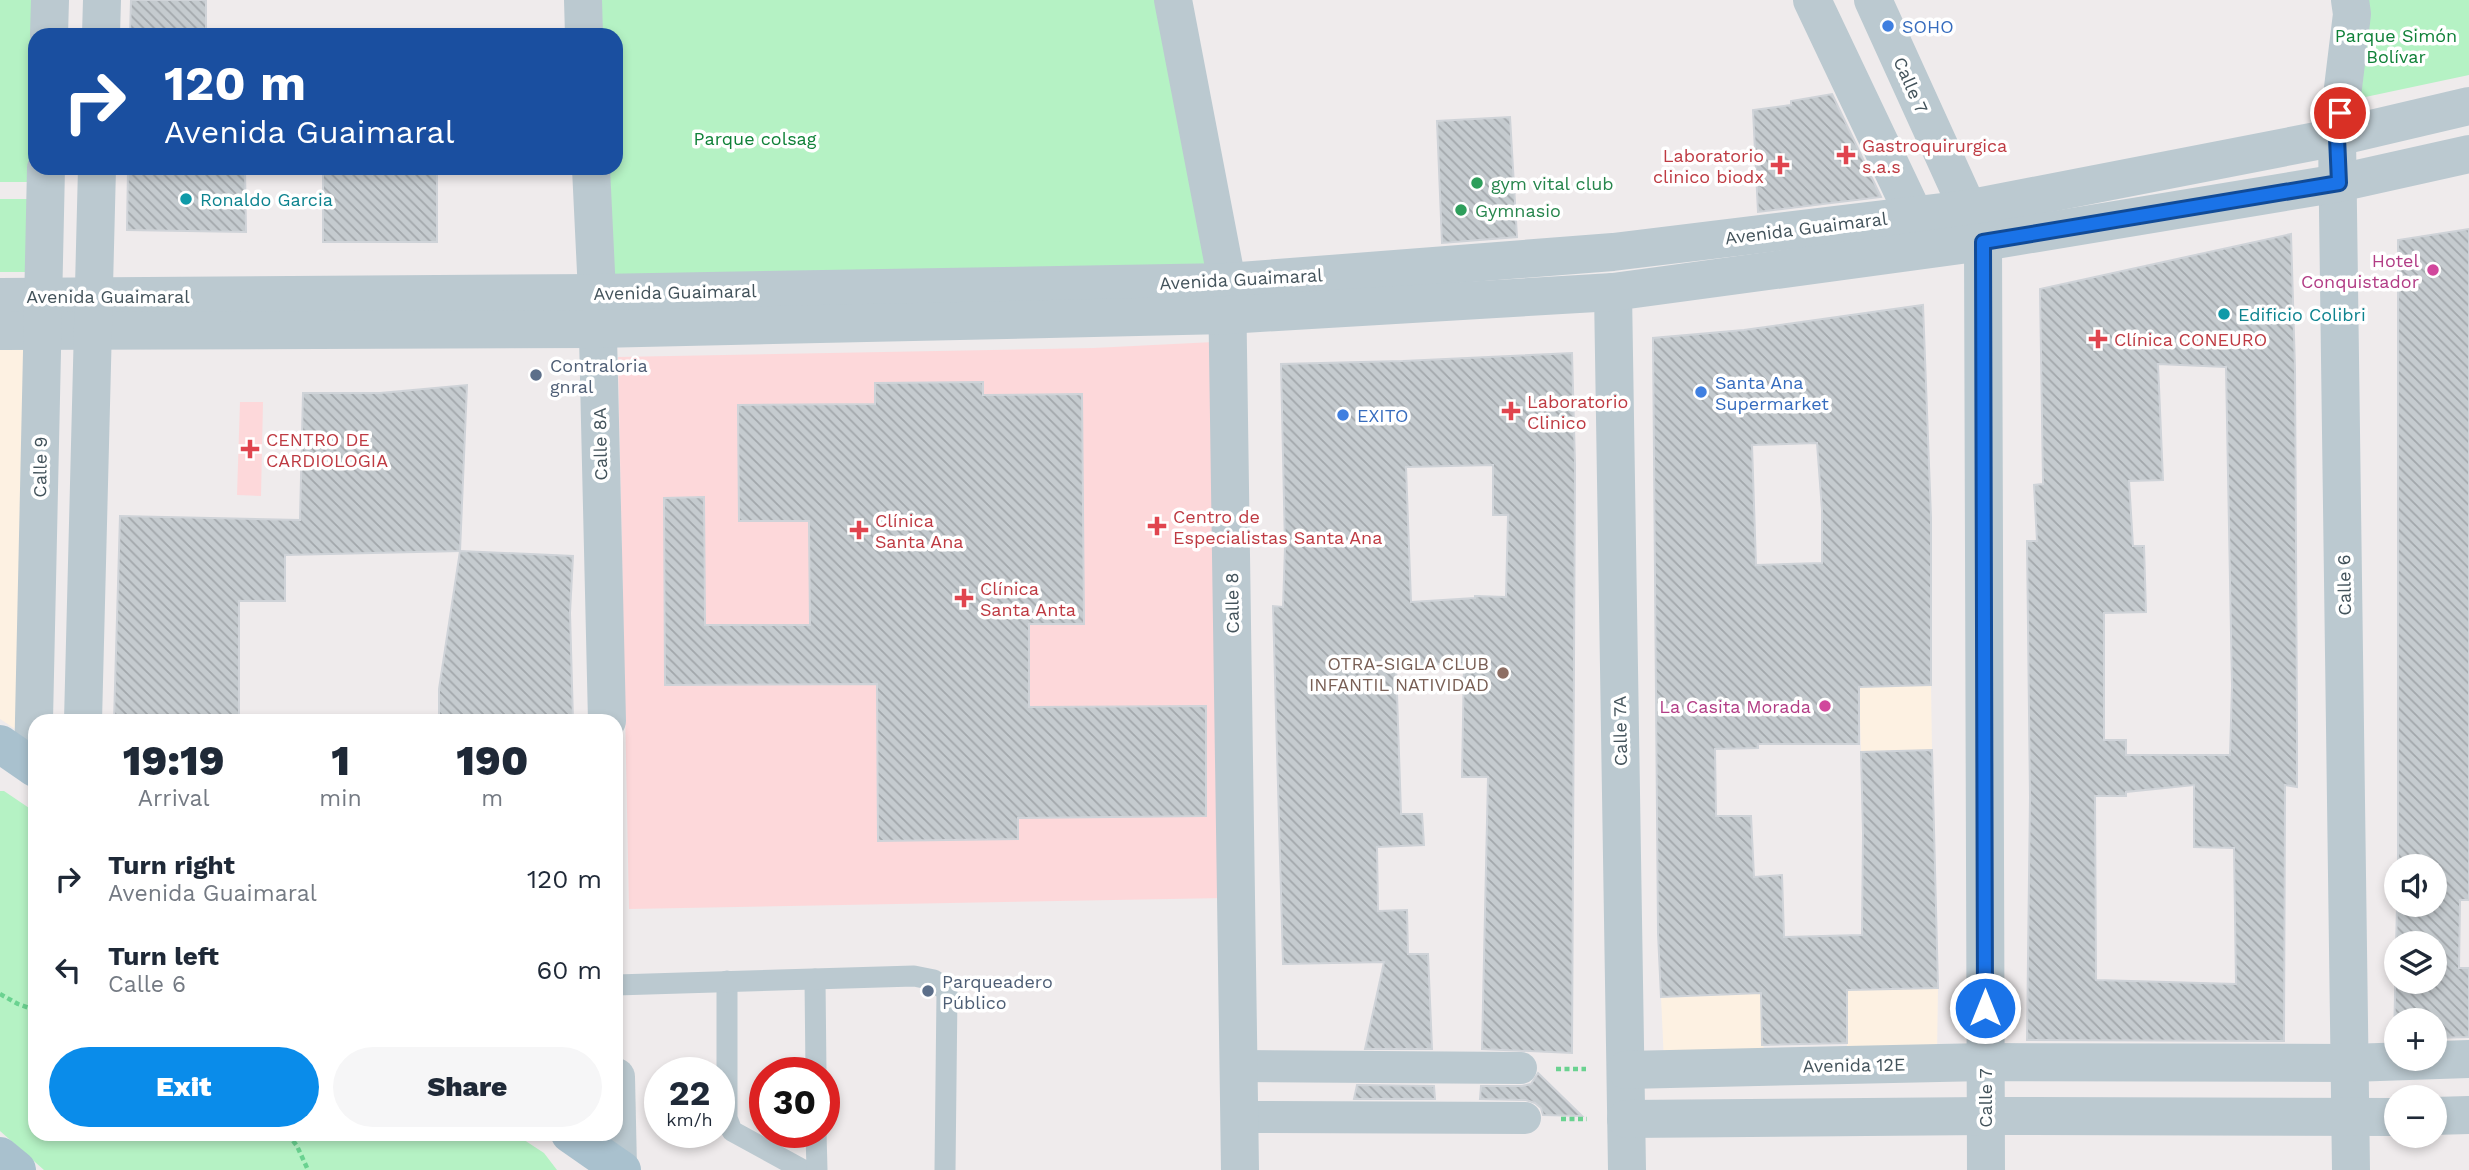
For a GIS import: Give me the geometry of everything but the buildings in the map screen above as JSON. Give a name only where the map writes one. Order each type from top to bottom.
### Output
[{"type":"main road","points":[[0,744],[26,771]]},
{"type":"main road","points":[[568,1141],[608,1169]]},
{"type":"main road","points":[[578,1141],[608,1169]]},
{"type":"main road","points":[[0,1156],[16,1170]]},
{"type":"street","points":[[49,28],[50,0]]},
{"type":"street","points":[[101,28],[102,0]]},
{"type":"street","points":[[583,0],[584,28]]},
{"type":"street","name":"Calle 8","points":[[1173,0],[1227,299],[1240,1170]]},
{"type":"street","points":[[1812,0],[1914,215]]},
{"type":"street","name":"Calle 7","points":[[1873,0],[1983,242],[1986,1170]]},
{"type":"street","name":"Calle 6","points":[[2350,0],[2352,14],[2337,137],[2351,1170]]},
{"type":"street","name":"Avenida Guaimaral","points":[[1227,299],[1967,209],[2337,137],[2469,106]]},
{"type":"street","name":"Avenida Guaimaral","points":[[0,297],[43,314],[93,314],[597,311],[1613,292],[1983,242],[2339,183],[2469,154]]},
{"type":"street","name":"Calle 9","points":[[28,714],[46,175]]},
{"type":"street","points":[[83,714],[97,175]]},
{"type":"street","name":"Calle 8A","points":[[591,175],[607,714]]},
{"type":"street","name":"Calle 7A","points":[[1613,292],[1627,1170]]},
{"type":"street","name":"Avenida Guaimaral","points":[[0,331],[43,314]]},
{"type":"street","name":"Calle 9","points":[[26,771],[28,717]]},
{"type":"street","name":"Avenida 12E","points":[[1626,1070],[1985,1062],[2350,1063],[2469,1059]]},
{"type":"street","points":[[1239,1066],[1521,1068]]},
{"type":"street","points":[[2447,1116],[2469,1115]]},
{"type":"street","points":[[1626,1119],[1985,1116],[2384,1117]]},
{"type":"street","points":[[1238,1117],[1525,1118]]},
{"type":"street","points":[[608,1169],[610,1141]]},
{"type":"lane","points":[[623,985],[914,976],[934,980],[947,992],[945,1170]]},
{"type":"lane","points":[[815,978],[816,1057]]},
{"type":"lane","points":[[727,981],[729,1124],[732,1131],[803,1170]]},
{"type":"lane","points":[[816,1148],[817,1170]]},
{"type":"path","points":[[0,994],[28,1008]]},
{"type":"path","points":[[1521,1068],[1626,1070]]},
{"type":"path","points":[[1525,1118],[1626,1119]]},
{"type":"path","points":[[293,1141],[308,1170]]},
{"type":"shaded area","points":[[0,339],[36,339],[21,733],[0,719]]},
{"type":"shaded area","name":"Clínica Santa Ana","points":[[1214,342],[1225,898],[629,909],[618,357],[1093,348]]},
{"type":"shaded area","name":"CENTRO DE CARDIOLOGIA","points":[[240,402],[263,402],[261,496],[237,495]]},
{"type":"shaded area","name":"La Casita Morada","points":[[1931,685],[1932,750],[1861,752],[1859,687]]},
{"type":"shaded area","points":[[1938,988],[1937,1055],[1847,1059],[1847,990]]},
{"type":"shaded area","points":[[1761,993],[1764,1058],[1664,1062],[1661,997]]},
{"type":"green space","points":[[0,0],[47,0],[37,28],[28,28],[28,175],[40,175],[45,182],[0,182]]},
{"type":"green space","name":"Parque colsag","points":[[594,0],[1155,0],[1206,267],[605,279],[601,175],[623,175],[623,28],[595,28]]},
{"type":"green space","name":"Parque Simón Bolívar","points":[[2348,0],[2469,0],[2469,75],[2356,99]]},
{"type":"green space","points":[[0,199],[42,199],[42,272],[0,272]]},
{"type":"green space","points":[[0,791],[4,791],[28,807],[28,1141],[526,1141],[544,1153],[557,1170],[44,1170],[0,1131]]},
{"type":"place","name":"SOHO","points":[[1888,26]]},
{"type":"place","name":"Gastroquirurgica s.a.s","points":[[1846,155]]},
{"type":"place","name":"Laboratorio clinico biodx","points":[[1780,165]]},
{"type":"place","name":"gym vital club","points":[[1477,183]]},
{"type":"place","name":"Ronaldo Garcia","points":[[186,199]]},
{"type":"place","name":"Gymnasio","points":[[1461,210]]},
{"type":"place","name":"Hotel Conquistador","points":[[2433,270]]},
{"type":"place","name":"Edificio Colibri","points":[[2224,314]]},
{"type":"place","name":"Clínica CONEURO","points":[[2098,339]]},
{"type":"place","name":"Contraloria gnral","points":[[536,375]]},
{"type":"place","name":"Santa Ana Supermarket","points":[[1701,392]]},
{"type":"place","name":"Laboratorio Clinico","points":[[1511,411]]},
{"type":"place","name":"EXITO","points":[[1343,415]]},
{"type":"place","name":"CENTRO DE CARDIOLOGIA","points":[[250,449]]},
{"type":"place","name":"Centro de Especialistas Santa Ana","points":[[1157,526]]},
{"type":"place","name":"Clínica Santa Ana","points":[[859,530]]},
{"type":"place","name":"Clínica Santa Anta","points":[[964,598]]},
{"type":"place","name":"OTRA-SIGLA CLUB INFANTIL NATIVIDAD","points":[[1503,673]]},
{"type":"place","name":"La Casita Morada","points":[[1825,706]]},
{"type":"place","name":"Parqueadero Público","points":[[928,991]]},
{"type":"route","points":[[1985,1008],[1983,242],[2339,183],[2337,137],[2340,113]]}]
